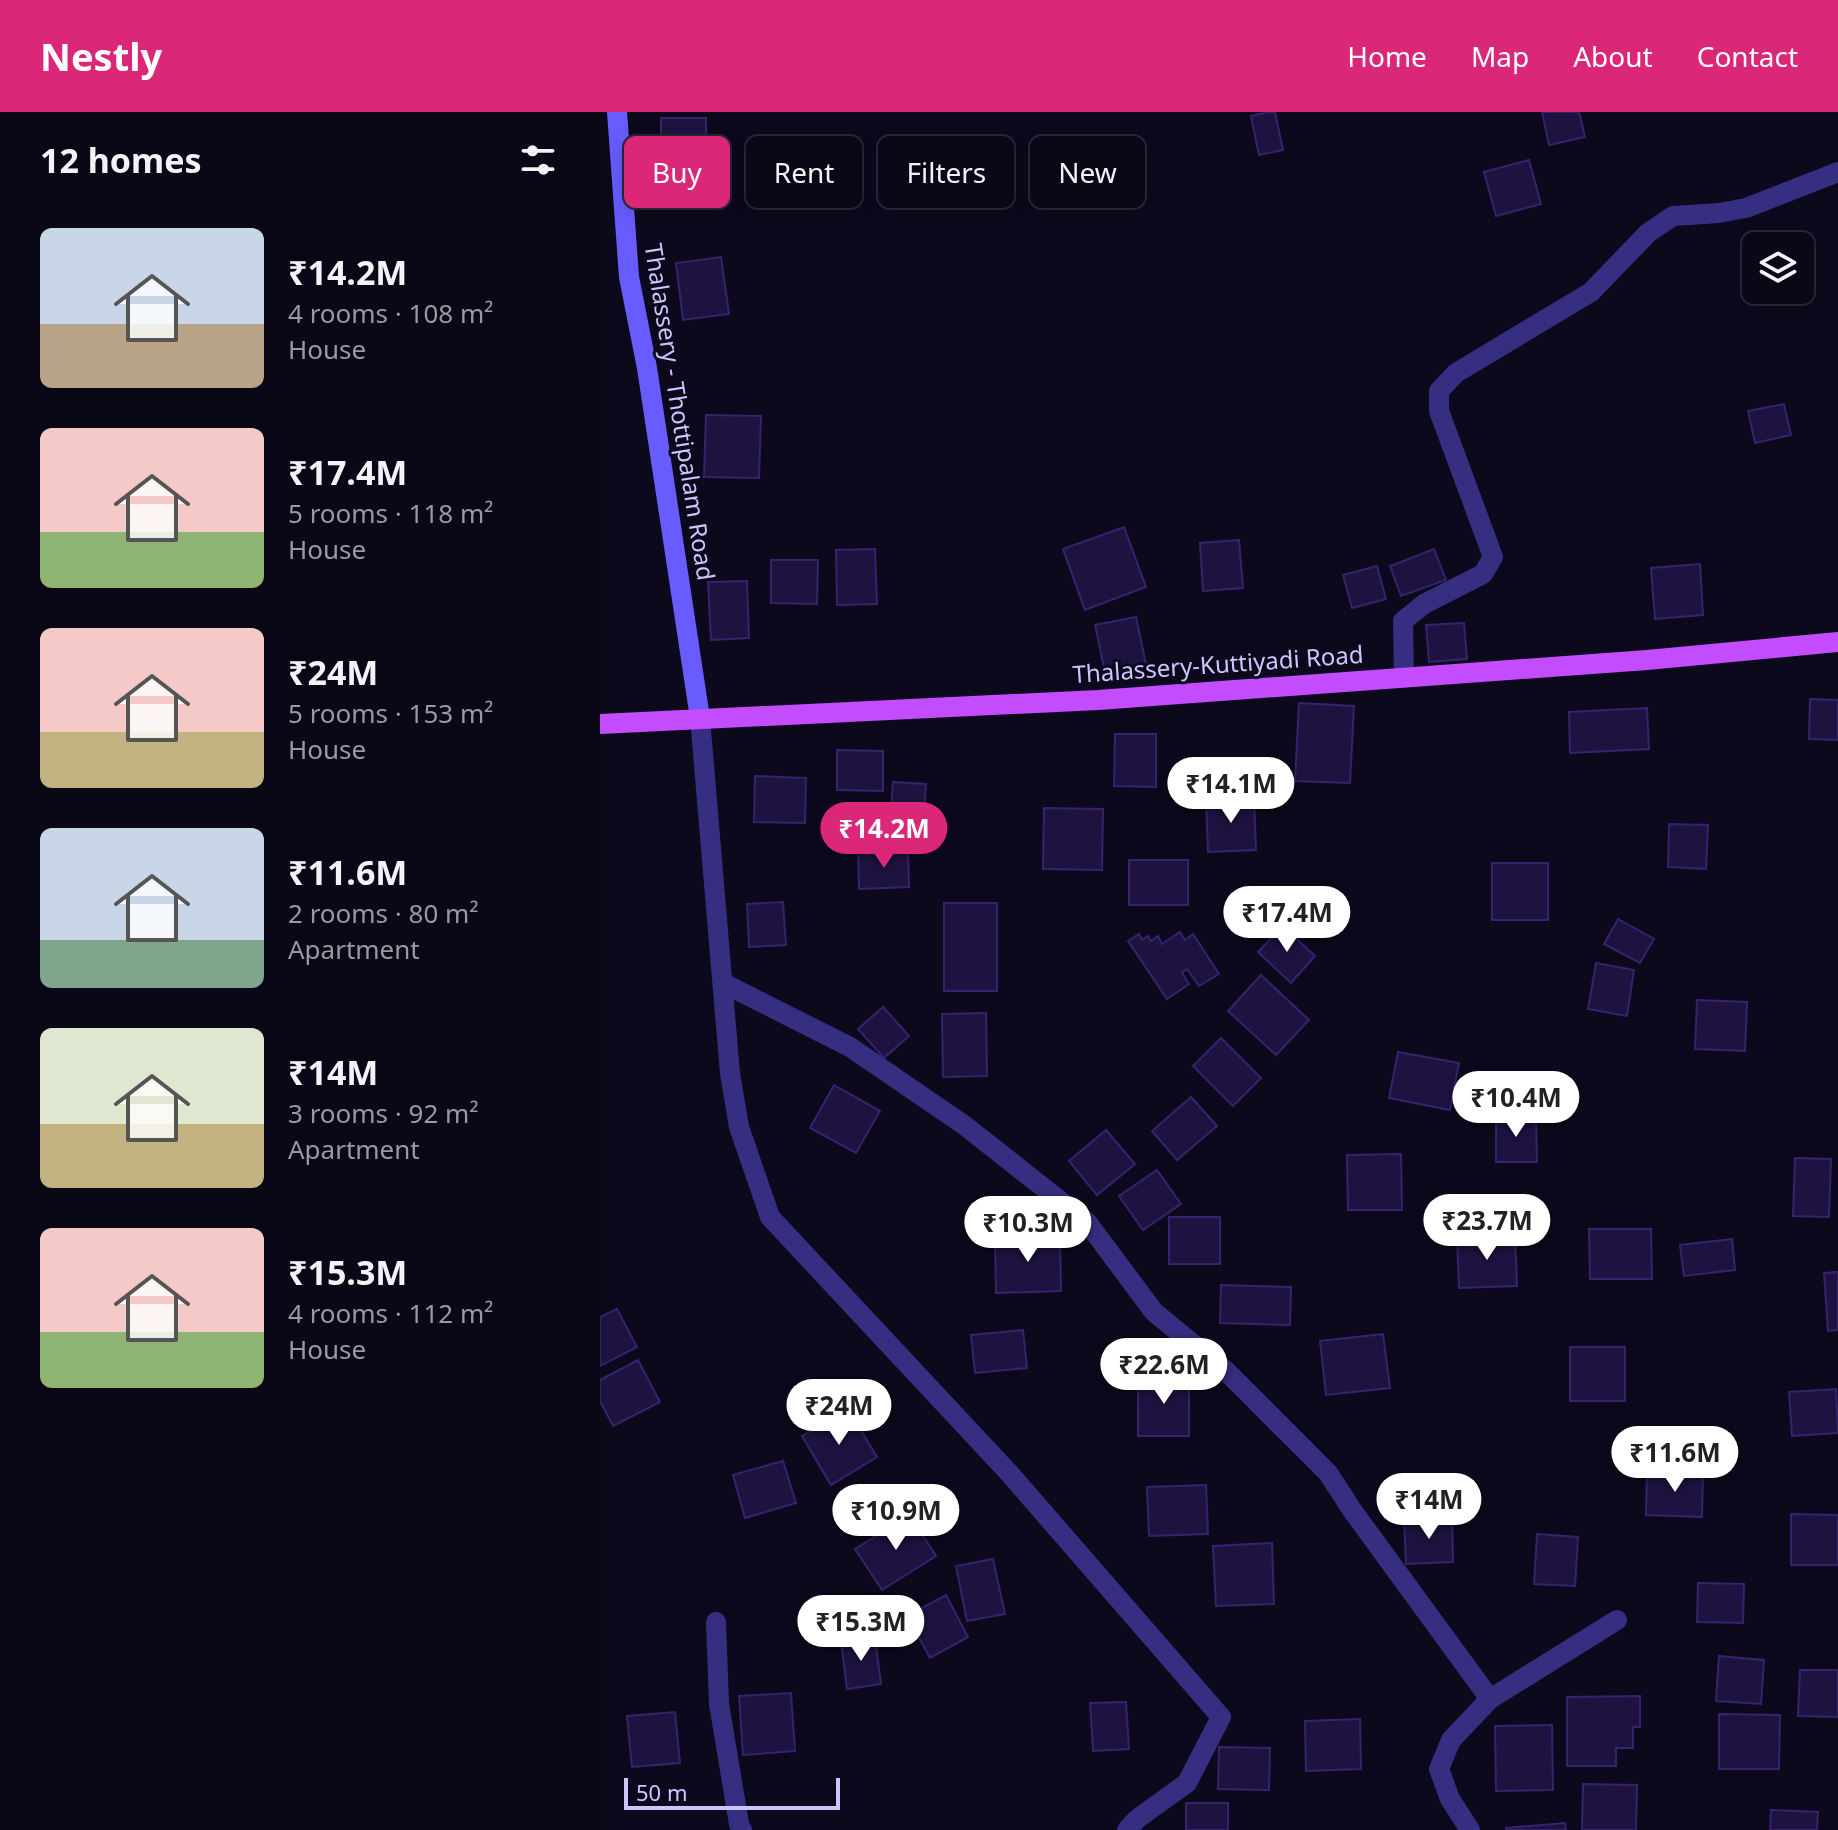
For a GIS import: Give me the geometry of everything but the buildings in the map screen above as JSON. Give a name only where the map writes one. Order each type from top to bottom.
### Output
[{"type":"main road","name":"Thalassery - Thottipalam Road","points":[[617,112],[629,277],[647,368],[700,718]]},
{"type":"main road","name":"Thalassery-Kuttiyadi Road","points":[[600,724],[1098,700],[1647,660],[1838,642]]},
{"type":"street","points":[[1404,678],[1403,621],[1424,604],[1483,574],[1493,557],[1439,411],[1439,391],[1456,373],[1591,292],[1648,233],[1673,216],[1746,208],[1838,172]]},
{"type":"street","points":[[700,718],[730,1073],[739,1127],[770,1217],[1010,1474],[1221,1717],[1187,1783],[1137,1819],[1127,1830]]},
{"type":"street","points":[[723,983],[850,1047],[964,1125],[1087,1222],[1154,1312],[1226,1371],[1328,1473],[1490,1699]]},
{"type":"street","points":[[1470,1830],[1450,1799],[1439,1769],[1451,1740],[1490,1699],[1617,1620]]},
{"type":"street","points":[[716,1622],[719,1704],[742,1830]]}]
